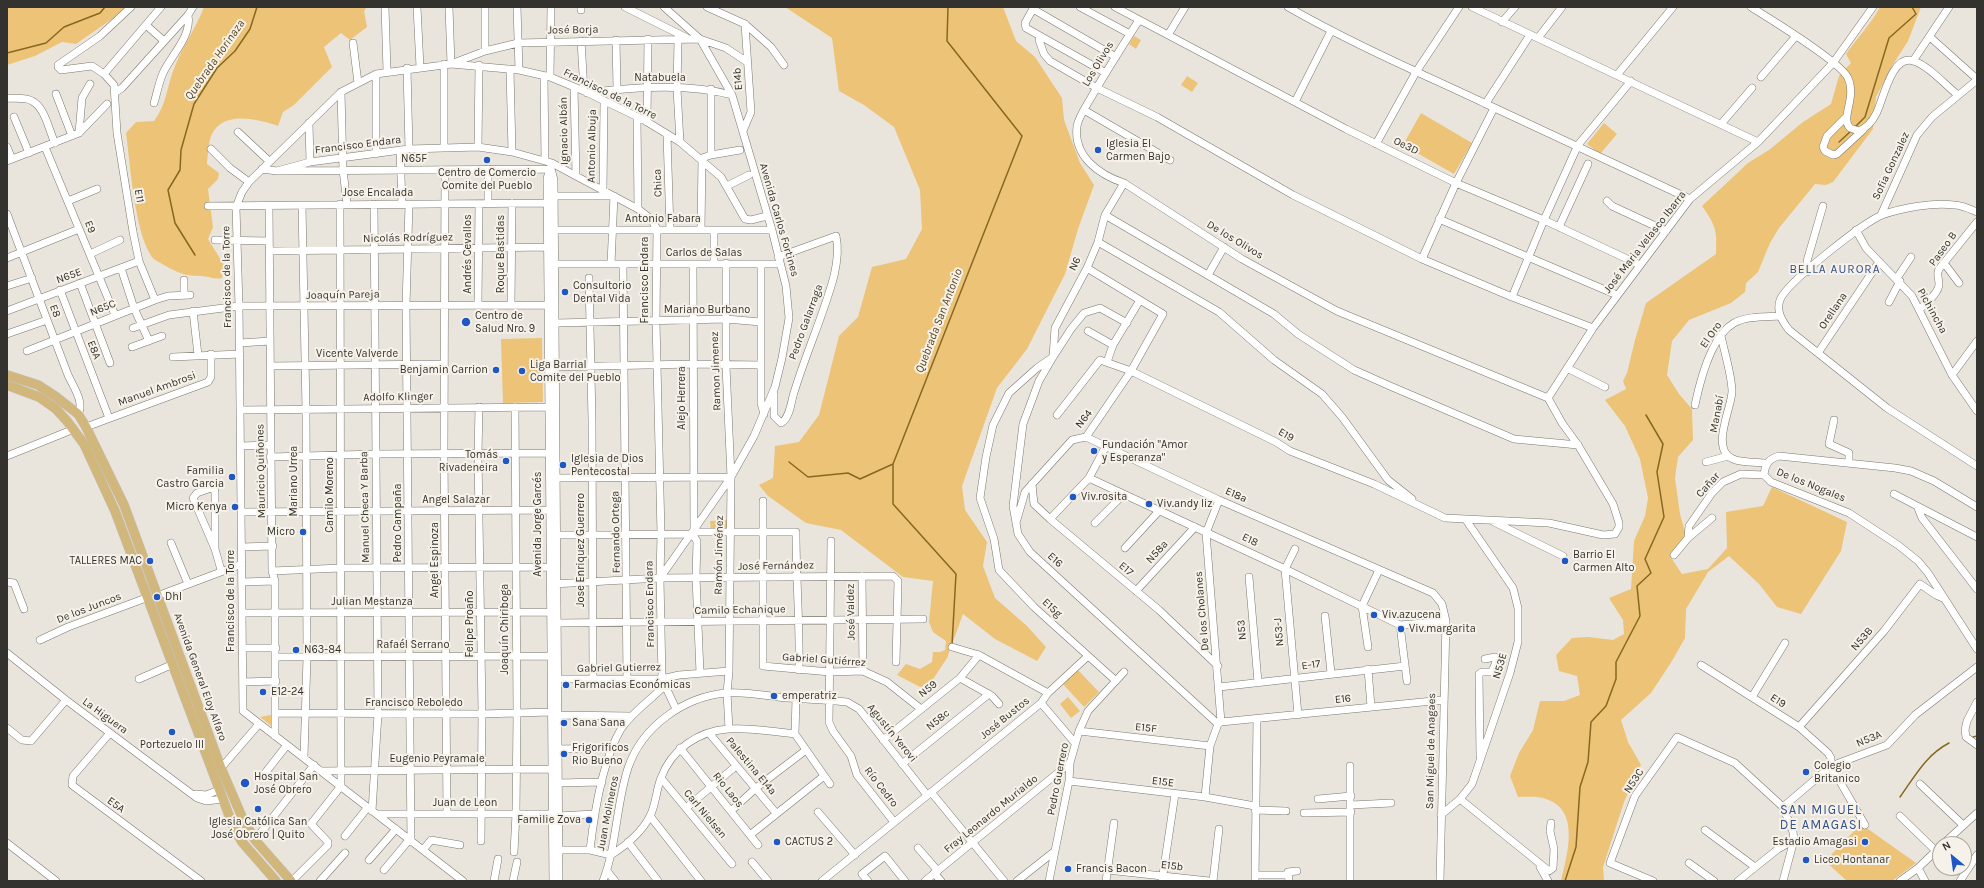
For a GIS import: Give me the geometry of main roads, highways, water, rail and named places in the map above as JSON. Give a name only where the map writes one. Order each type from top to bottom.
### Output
[{"type":"main road","name":"Avenida General Eloy Alfaro","points":[[7,375],[38,385],[55,396],[78,414],[86,427],[124,505],[157,596],[242,818],[255,840],[292,881]]},
{"type":"main road","name":"Avenida General Eloy Alfaro","points":[[7,385],[39,397],[56,409],[74,429],[84,444],[115,512],[146,598],[233,826],[242,842],[276,881]]},
{"type":"waterway","points":[[7,53],[46,43],[64,27],[100,13],[105,7]]},
{"type":"waterway","name":"Quebrada Horinaza","points":[[195,255],[175,223],[168,190],[180,170],[181,150],[194,104],[217,68],[235,51],[250,29],[257,7]]},
{"type":"waterway","name":"Quebrada San Antonio","points":[[948,7],[947,41],[1022,136],[893,464],[893,504],[956,574],[952,645]]},
{"type":"waterway","points":[[1855,127],[1865,117],[1889,38],[1916,14],[1912,7]]},
{"type":"waterway","points":[[1839,142],[1851,131]]},
{"type":"waterway","points":[[1565,881],[1576,847],[1580,787],[1588,762],[1591,722],[1606,706],[1616,679],[1616,662],[1640,616],[1637,586],[1651,573],[1645,559],[1664,517],[1657,472],[1663,444],[1646,415]]},
{"type":"waterway","points":[[789,462],[808,477],[848,473],[860,479],[893,464]]},
{"type":"waterway","points":[[1973,737],[1977,736]]},
{"type":"waterway","points":[[1900,797],[1927,760],[1949,743]]},
{"type":"place","name":"Iglesia El Carmen Bajo","points":[[1098,150]]},
{"type":"place","name":"Centro de Comercio Comite del Pueblo","points":[[487,160]]},
{"type":"place","name":"Consultorio Dental Vida","points":[[565,292]]},
{"type":"place","name":"Centro de Salud Nro. 9","points":[[466,322]]},
{"type":"place","name":"Benjamin Carrion","points":[[496,370]]},
{"type":"place","name":"Liga Barrial Comite del Pueblo","points":[[522,371]]},
{"type":"place","name":"Fundación \"Amor y Esperanza\"","points":[[1094,451]]},
{"type":"place","name":"Tomás Rivadeneira","points":[[506,461]]},
{"type":"place","name":"Iglesia de Dios Pentecostal","points":[[563,465]]},
{"type":"place","name":"Familia Castro Garcia","points":[[232,477]]},
{"type":"place","name":"Viv.rosita","points":[[1073,497]]},
{"type":"place","name":"Viv.andy liz","points":[[1149,504]]},
{"type":"place","name":"Micro Kenya","points":[[235,507]]},
{"type":"place","name":"Micro","points":[[303,532]]},
{"type":"place","name":"TALLERES MAC","points":[[150,561]]},
{"type":"place","name":"Barrio El Carmen Alto","points":[[1565,561]]},
{"type":"place","name":"Dhl","points":[[157,597]]},
{"type":"place","name":"Viv.azucena","points":[[1374,615]]},
{"type":"place","name":"Viv.margarita","points":[[1401,629]]},
{"type":"place","name":"N63-84","points":[[296,650]]},
{"type":"place","name":"Farmacias Económicas","points":[[566,685]]},
{"type":"place","name":"E12-24","points":[[263,692]]},
{"type":"place","name":"emperatriz","points":[[774,696]]},
{"type":"place","name":"Sana Sana","points":[[564,723]]},
{"type":"place","name":"Portezuelo III","points":[[172,732]]},
{"type":"place","name":"Frigorificos Rio Bueno","points":[[564,754]]},
{"type":"place","name":"Colegio Britanico","points":[[1806,772]]},
{"type":"place","name":"Hospital San José Obrero","points":[[245,783]]},
{"type":"place","name":"Iglesia Católica San José Obrero | Quito","points":[[258,809]]},
{"type":"place","name":"Familie Zova","points":[[589,820]]},
{"type":"place","name":"CACTUS 2","points":[[777,842]]},
{"type":"place","name":"Estadio Amagasi","points":[[1865,842]]},
{"type":"place","name":"Liceo Hontanar","points":[[1806,860]]},
{"type":"place","name":"Francis Bacon","points":[[1068,869]]},
{"type":"district","name":"BELLA AURORA","points":[[1835,270]]},
{"type":"district","name":"SAN MIGUEL DE AMAGASI","points":[[1821,818]]}]
